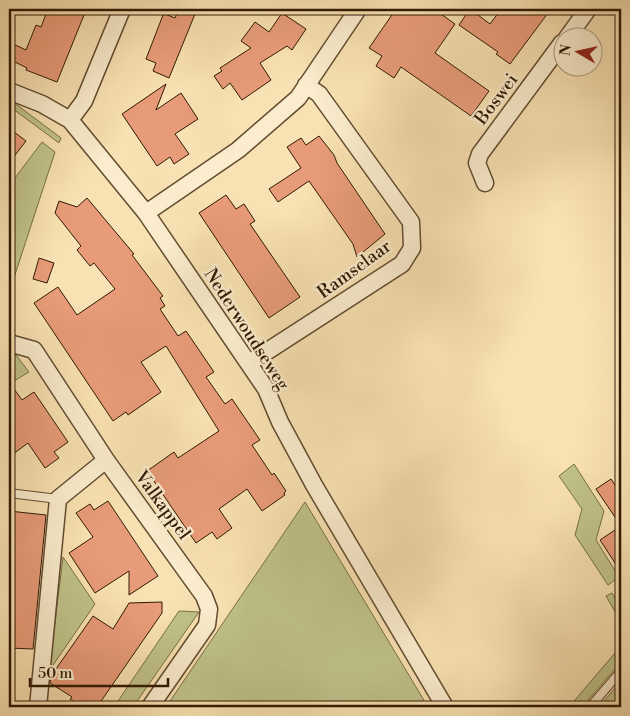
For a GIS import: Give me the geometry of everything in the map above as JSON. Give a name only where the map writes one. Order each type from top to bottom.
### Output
[{"type":"street","points":[[9,91],[42,104],[70,120],[84,101],[122,9]]},
{"type":"street","points":[[146,213],[238,150],[298,98],[358,9]]},
{"type":"street","points":[[574,28],[588,9]]},
{"type":"street","name":"Boswei","points":[[485,183],[477,163],[480,154],[552,57]]},
{"type":"street","name":"Ramselaar","points":[[249,363],[402,264],[412,248],[411,222],[319,94],[306,85]]},
{"type":"street","name":"Nederwoudseweg","points":[[70,120],[146,213],[266,389],[280,422],[314,485],[445,707]]},
{"type":"street","name":"Valkappel","points":[[9,344],[34,350],[106,460],[204,596],[209,610],[206,626],[150,707]]},
{"type":"street","points":[[38,707],[58,499],[106,460]]},
{"type":"lane","points":[[9,493],[58,499]]},
{"type":"lane","points":[[590,707],[621,672]]},
{"type":"green space","points":[[9,99],[61,138],[59,143],[9,106]]},
{"type":"green space","points":[[42,142],[55,152],[9,293],[9,186]]},
{"type":"green space","points":[[16,355],[29,372],[9,384],[9,367],[12,356]]},
{"type":"green space","points":[[574,464],[604,511],[596,540],[619,577],[608,585],[575,535],[582,509],[559,476]]},
{"type":"green space","points":[[305,502],[428,707],[166,707]]},
{"type":"green space","points":[[63,557],[95,604],[49,671]]},
{"type":"green space","points":[[612,593],[621,608],[621,622],[606,596]]},
{"type":"green space","points":[[179,611],[199,612],[133,707],[114,707]]},
{"type":"green space","points":[[621,646],[621,662],[582,707],[569,707]]},
{"type":"green space","points":[[621,681],[621,707],[599,707]]},
{"type":"building","points":[[48,9],[69,9],[84,15],[57,82],[26,70],[27,68],[9,59],[9,42],[26,50],[36,25],[41,27]]},
{"type":"building","points":[[179,9],[197,9],[169,78],[153,71],[156,63],[146,59],[163,15],[175,18]]},
{"type":"building","points":[[396,9],[434,9],[455,24],[435,53],[489,91],[471,116],[401,67],[394,78],[376,66],[382,56],[369,48]]},
{"type":"building","points":[[470,9],[490,24],[501,9],[551,9],[510,64],[496,54],[498,52],[459,25]]},
{"type":"building","points":[[282,13],[306,29],[292,50],[287,46],[260,63],[271,80],[242,100],[230,83],[223,89],[214,76],[222,71],[220,68],[251,48],[241,41],[255,22],[269,32]]},
{"type":"building","points":[[166,84],[156,110],[181,93],[198,119],[175,134],[189,154],[174,164],[170,157],[157,166],[122,114]]},
{"type":"building","points":[[9,128],[26,141],[9,163]]},
{"type":"building","points":[[319,136],[334,155],[337,163],[385,234],[357,257],[353,244],[309,181],[278,202],[269,189],[301,168],[287,147],[301,138],[306,145]]},
{"type":"building","points":[[226,195],[236,209],[244,204],[255,221],[250,224],[300,297],[269,318],[199,213]]},
{"type":"building","points":[[87,198],[134,254],[132,255],[163,296],[160,298],[165,306],[160,309],[178,336],[186,331],[214,372],[206,377],[225,404],[232,399],[260,440],[252,445],[272,475],[274,473],[286,491],[285,495],[262,511],[247,489],[219,509],[232,528],[217,539],[212,532],[196,543],[147,471],[174,452],[178,458],[219,431],[166,346],[141,362],[161,392],[128,415],[126,412],[113,421],[34,303],[58,287],[77,315],[115,289],[94,263],[90,266],[77,250],[81,246],[55,213],[59,201],[77,207]]},
{"type":"building","points":[[39,258],[54,263],[47,283],[33,279]]},
{"type":"building","points":[[9,382],[22,400],[34,392],[68,442],[54,452],[59,458],[45,468],[28,443],[9,457]]},
{"type":"building","points":[[611,479],[621,494],[621,526],[596,489]]},
{"type":"building","points":[[108,501],[158,576],[129,595],[129,571],[95,593],[69,553],[93,537],[76,513],[90,504],[94,510]]},
{"type":"building","points":[[9,511],[46,515],[33,649],[9,648]]},
{"type":"building","points":[[621,526],[621,572],[600,540]]},
{"type":"building","points":[[162,602],[162,613],[97,707],[82,707],[70,699],[72,697],[50,683],[51,676],[93,616],[113,629],[129,603]]}]
